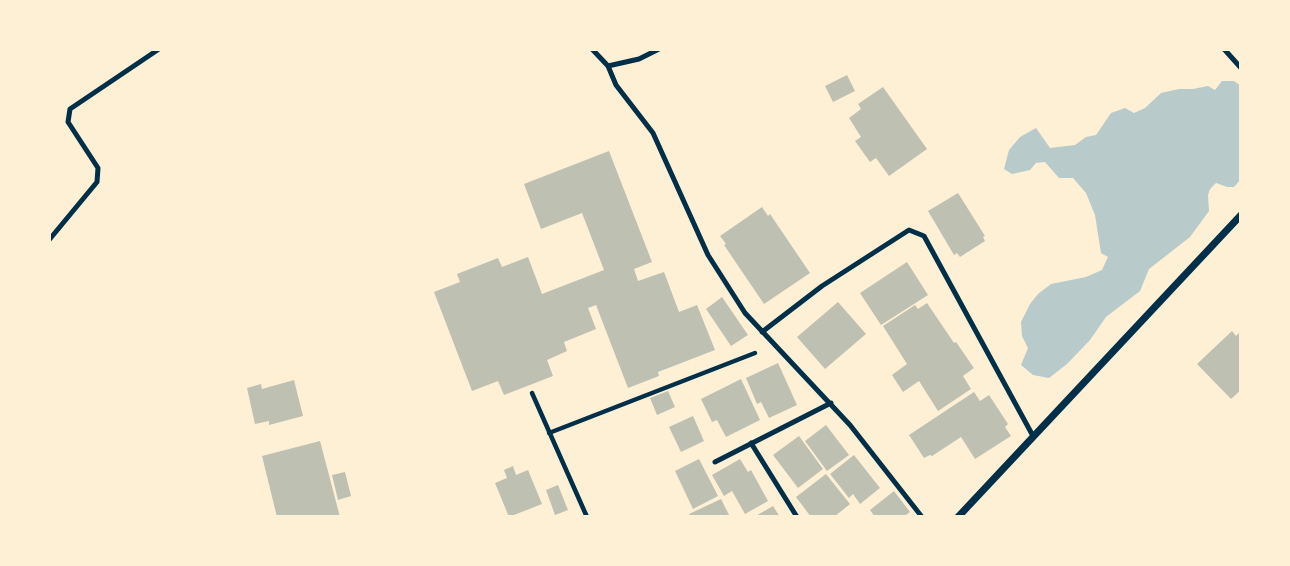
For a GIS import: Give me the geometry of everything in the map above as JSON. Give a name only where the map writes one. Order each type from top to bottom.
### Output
[{"type":"street","points":[[958,517],[1241,215]]},
{"type":"lane","points":[[49,240],[97,182],[98,168],[68,122],[70,109],[159,49]]},
{"type":"lane","points":[[592,49],[608,66],[616,85],[653,133],[708,255],[745,313],[831,403],[922,517]]},
{"type":"lane","points":[[608,66],[639,59],[659,49]]},
{"type":"lane","points":[[1224,49],[1241,68]]},
{"type":"lane","points":[[762,332],[822,286],[909,230],[924,236],[1032,436]]},
{"type":"lane","points":[[715,463],[831,403]]},
{"type":"lane","points":[[751,443],[797,517]]},
{"type":"path","points":[[548,433],[775,346]]},
{"type":"path","points":[[532,393],[587,517]]},
{"type":"shaded area","points":[[1222,81],[1234,81],[1241,86],[1241,179],[1234,187],[1216,183],[1210,189],[1209,211],[1190,237],[1149,269],[1140,291],[1106,317],[1090,340],[1067,364],[1049,378],[1033,375],[1021,365],[1028,348],[1022,336],[1021,322],[1030,304],[1051,284],[1086,277],[1102,270],[1108,257],[1101,253],[1095,215],[1086,193],[1073,178],[1059,178],[1045,162],[1036,163],[1030,170],[1012,174],[1004,169],[1009,150],[1020,137],[1036,128],[1050,148],[1075,145],[1086,137],[1096,135],[1111,113],[1125,108],[1134,113],[1145,108],[1161,93],[1179,89],[1208,86],[1215,90]]},
{"type":"building","points":[[847,75],[855,91],[833,102],[825,86]]},
{"type":"building","points":[[883,87],[927,149],[889,176],[876,158],[870,162],[855,141],[861,137],[849,118],[861,109],[858,104]]},
{"type":"building","points":[[609,151],[652,262],[634,269],[638,281],[664,272],[679,312],[697,305],[715,350],[658,372],[659,376],[628,388],[596,305],[588,308],[596,329],[564,342],[567,351],[547,360],[553,376],[504,395],[498,381],[472,391],[434,292],[460,282],[457,274],[498,258],[502,267],[528,257],[542,294],[604,270],[582,213],[541,229],[524,184]]},
{"type":"building","points":[[958,193],[985,236],[985,241],[960,257],[957,253],[954,255],[928,211]]},
{"type":"building","points":[[762,207],[768,216],[770,214],[810,273],[764,304],[720,236]]},
{"type":"building","points":[[907,262],[928,295],[881,325],[860,293]]},
{"type":"building","points":[[722,297],[748,335],[731,346],[706,309]]},
{"type":"building","points":[[838,302],[866,334],[825,369],[797,337]]},
{"type":"building","points":[[927,303],[974,368],[963,376],[971,389],[938,411],[919,381],[903,392],[892,375],[907,364],[883,326],[915,305],[918,309]]},
{"type":"building","points":[[1232,331],[1236,336],[1241,331],[1241,390],[1231,399],[1197,364]]},
{"type":"building","points":[[778,363],[797,405],[769,418],[761,402],[757,404],[746,378]]},
{"type":"building","points":[[741,379],[760,420],[726,437],[717,420],[712,422],[701,399]]},
{"type":"building","points":[[294,380],[303,416],[269,425],[269,421],[255,424],[247,388],[261,384],[262,389]]},
{"type":"building","points":[[668,391],[675,407],[657,415],[650,398]]},
{"type":"building","points":[[974,392],[980,401],[989,395],[1008,424],[1005,427],[1011,436],[975,459],[961,437],[932,456],[924,458],[909,435]]},
{"type":"building","points":[[693,416],[704,441],[681,452],[669,427]]},
{"type":"building","points":[[826,425],[849,455],[827,471],[805,441]]},
{"type":"building","points":[[799,436],[823,469],[798,488],[773,455]]},
{"type":"building","points":[[320,441],[340,517],[277,517],[262,456]]},
{"type":"building","points":[[854,455],[880,488],[860,504],[853,494],[849,498],[830,474]]},
{"type":"building","points":[[699,459],[718,496],[693,509],[675,471]]},
{"type":"building","points":[[740,459],[748,472],[751,470],[768,501],[745,514],[732,491],[724,496],[712,475]]},
{"type":"building","points":[[513,466],[516,475],[528,470],[542,504],[509,517],[495,483],[507,478],[504,470]]},
{"type":"building","points":[[345,472],[351,496],[338,500],[332,475]]},
{"type":"building","points":[[826,474],[850,504],[834,517],[811,517],[796,497]]},
{"type":"building","points":[[558,485],[568,510],[555,515],[546,490]]},
{"type":"building","points":[[894,491],[910,512],[903,517],[875,517],[870,510]]},
{"type":"building","points":[[721,499],[730,517],[691,517],[689,514]]},
{"type":"building","points":[[773,506],[780,517],[754,517]]}]
